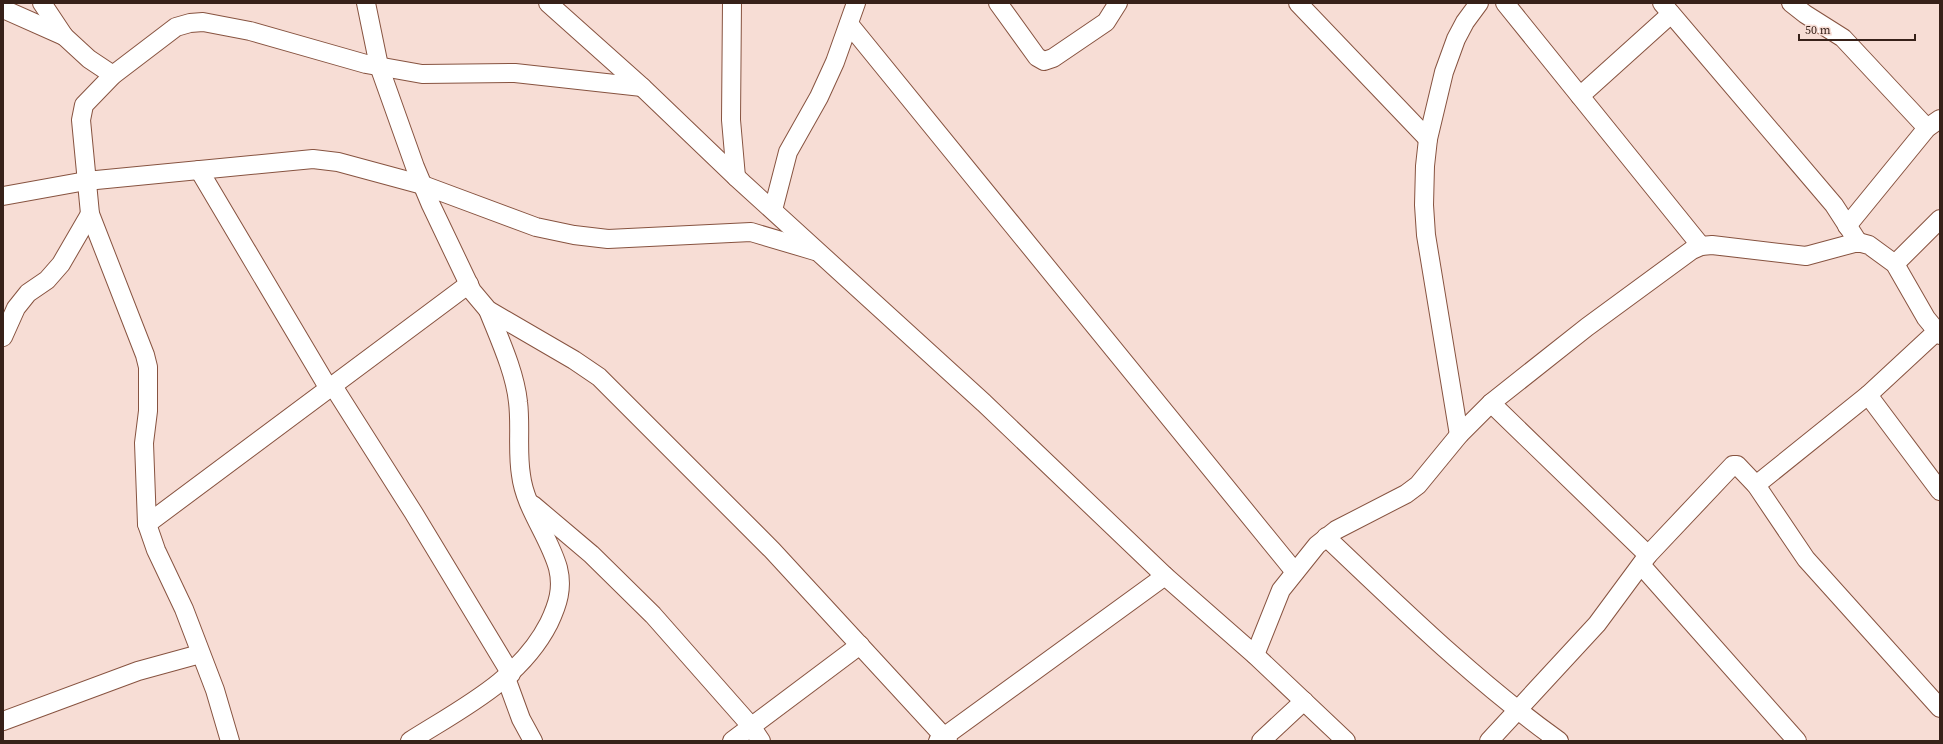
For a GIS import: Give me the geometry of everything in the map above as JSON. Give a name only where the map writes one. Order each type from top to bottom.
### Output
[{"type":"street","points":[[42,3],[64,36],[89,59],[113,75]]},
{"type":"street","points":[[366,3],[379,66],[422,186],[472,291],[488,310],[574,360],[599,377],[772,550],[860,645],[943,740],[1165,576]]},
{"type":"street","points":[[732,3],[731,120],[736,177]]},
{"type":"street","points":[[773,210],[788,152],[835,62],[856,3]]},
{"type":"street","points":[[998,3],[1037,57],[1044,61],[1053,58],[1106,22],[1118,3]]},
{"type":"street","points":[[1298,3],[1428,139]]},
{"type":"street","points":[[1459,435],[1426,235],[1424,197],[1425,166],[1428,139],[1444,72],[1456,39],[1465,22],[1479,3]]},
{"type":"street","points":[[1505,3],[1701,246]]},
{"type":"street","points":[[1791,3],[1805,14],[1843,38],[1934,124],[1847,226]]},
{"type":"street","points":[[557,6],[736,177],[984,403],[1165,576],[1255,656],[1346,741]]},
{"type":"street","points":[[1580,96],[1666,8],[1825,195],[1858,242]]},
{"type":"street","points":[[3,9],[64,36]]},
{"type":"street","points":[[230,741],[219,701],[184,609],[156,550],[147,524],[144,443],[148,411],[148,367],[145,355],[90,214],[86,181],[82,113],[84,105],[113,75],[176,27],[190,23],[203,22],[250,31],[379,66],[422,74],[515,73],[642,87]]},
{"type":"street","points":[[849,24],[1295,572]]},
{"type":"street","points":[[3,196],[86,181],[313,159],[338,162],[422,186],[536,227],[574,235],[608,239],[751,232],[819,253]]},
{"type":"street","points":[[199,170],[331,387],[413,512],[508,676],[521,718],[533,741]]},
{"type":"street","points":[[3,336],[16,308],[28,293],[47,280],[61,264],[90,214]]},
{"type":"street","points":[[1895,264],[1940,219]]},
{"type":"street","points":[[1255,656],[1281,590],[1317,544],[1336,530],[1406,494],[1418,485],[1459,435],[1491,403],[1587,327],[1692,250],[1701,246],[1733,246],[1806,256],[1858,242],[1869,244],[1895,264],[1938,334],[1868,395],[1756,485]]},
{"type":"street","points":[[147,524],[469,284]]},
{"type":"street","points":[[410,741],[470,704],[508,676],[527,658],[544,633],[558,604],[560,596],[561,582],[557,566],[529,502],[521,475],[518,401],[515,384],[488,310]]},
{"type":"street","points":[[1868,395],[1940,491]]},
{"type":"street","points":[[1491,403],[1644,560],[1798,741]]},
{"type":"street","points":[[1489,741],[1597,624],[1644,560],[1730,467],[1737,466],[1756,485],[1806,559],[1940,708]]},
{"type":"street","points":[[529,502],[591,554],[653,615],[756,734]]},
{"type":"street","points":[[1326,538],[1423,629],[1517,710],[1559,741]]},
{"type":"street","points":[[732,741],[756,734],[860,645]]},
{"type":"street","points":[[3,721],[143,669],[200,654]]},
{"type":"street","points":[[1261,741],[1304,701]]}]
